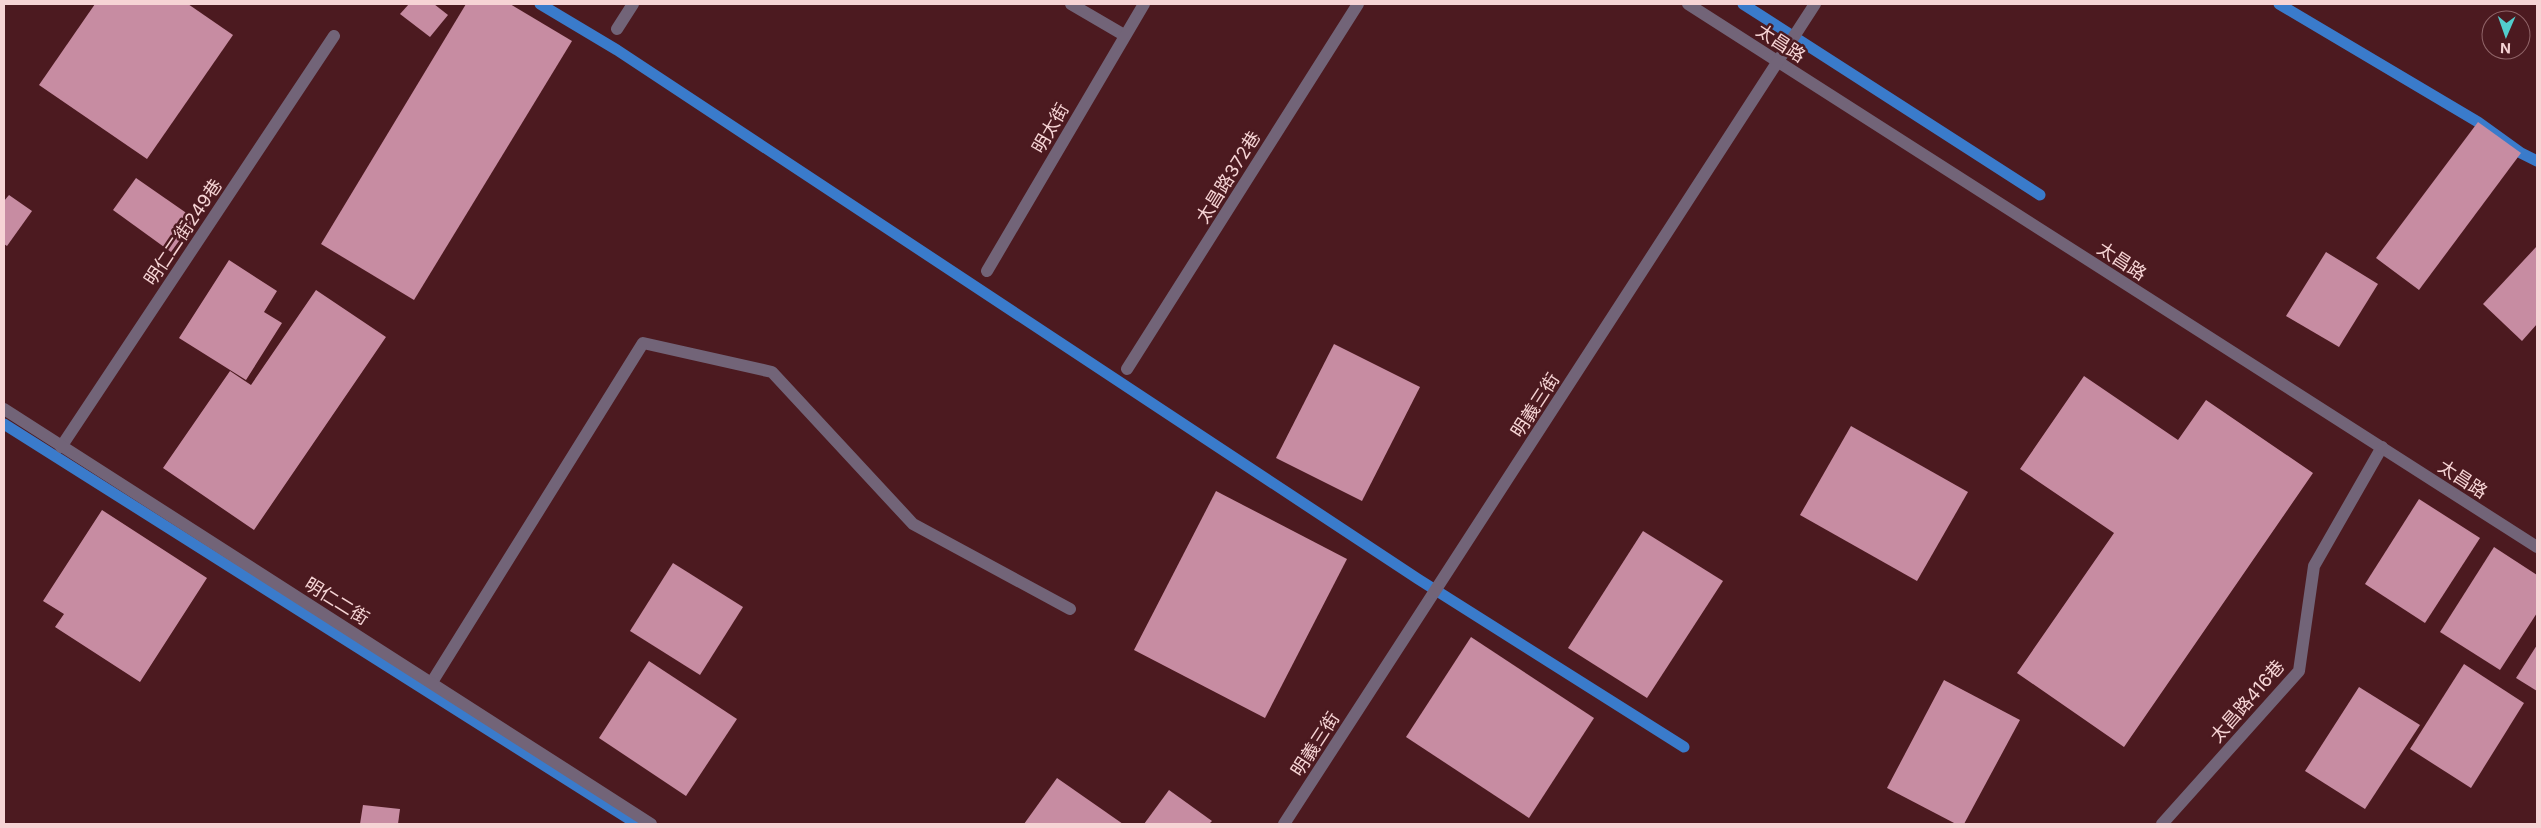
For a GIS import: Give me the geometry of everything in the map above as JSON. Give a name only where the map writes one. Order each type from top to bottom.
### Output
[{"type":"street","points":[[616,29],[633,4]]},
{"type":"street","points":[[1071,4],[1124,35]]},
{"type":"street","name":"明太街","points":[[987,271],[1124,35],[1144,4]]},
{"type":"street","name":"太昌路372巷","points":[[1127,369],[1358,4]]},
{"type":"street","name":"太昌路","points":[[1688,4],[2537,547]]},
{"type":"street","name":"明義三街","points":[[1284,824],[1815,4]]},
{"type":"street","name":"明仁二街249巷","points":[[61,447],[334,36]]},
{"type":"street","points":[[432,682],[643,343],[772,372],[913,524],[1070,608]]},
{"type":"street","name":"明仁二街","points":[[4,410],[432,682],[651,824]]},
{"type":"street","name":"太昌路416巷","points":[[2162,824],[2299,671],[2314,566],[2382,447]]},
{"type":"building","points":[[95,4],[188,4],[233,35],[147,159],[39,85]]},
{"type":"building","points":[[409,4],[434,4],[448,15],[430,37],[400,14]]},
{"type":"building","points":[[466,4],[510,4],[572,41],[414,300],[321,244]]},
{"type":"building","points":[[2478,122],[2521,153],[2419,290],[2376,258]]},
{"type":"building","points":[[136,178],[195,219],[171,252],[113,210]]},
{"type":"building","points":[[9,195],[32,211],[7,246],[4,244],[4,201]]},
{"type":"building","points":[[2537,246],[2537,324],[2522,341],[2483,304]]},
{"type":"building","points":[[2326,252],[2378,284],[2339,347],[2286,316]]},
{"type":"building","points":[[229,260],[277,291],[264,312],[282,323],[246,380],[179,338]]},
{"type":"building","points":[[316,290],[386,337],[254,530],[163,468],[230,371],[251,385]]},
{"type":"building","points":[[1334,344],[1420,387],[1362,501],[1276,458]]},
{"type":"building","points":[[2084,376],[2178,440],[2206,400],[2313,473],[2124,747],[2017,673],[2114,533],[2020,469]]},
{"type":"building","points":[[1851,426],[1968,492],[1917,581],[1800,515]]},
{"type":"building","points":[[1216,491],[1347,559],[1265,718],[1134,650]]},
{"type":"building","points":[[2419,499],[2480,538],[2425,623],[2365,584]]},
{"type":"building","points":[[102,510],[207,578],[140,682],[55,627],[64,614],[43,601]]},
{"type":"building","points":[[1643,531],[1723,581],[1647,698],[1568,648]]},
{"type":"building","points":[[2494,547],[2537,575],[2537,613],[2500,670],[2440,632]]},
{"type":"building","points":[[673,563],[743,607],[700,675],[630,631]]},
{"type":"building","points":[[1471,637],[1594,718],[1529,818],[1406,737]]},
{"type":"building","points":[[2537,645],[2537,691],[2516,678]]},
{"type":"building","points":[[649,661],[737,719],[686,796],[599,738]]},
{"type":"building","points":[[2464,664],[2524,703],[2471,788],[2410,749]]},
{"type":"building","points":[[1944,680],[2020,720],[1964,824],[1956,824],[1887,788]]},
{"type":"building","points":[[2359,687],[2420,725],[2365,809],[2305,771]]},
{"type":"building","points":[[1057,778],[1123,824],[1024,824]]},
{"type":"building","points":[[1169,790],[1212,821],[1209,824],[1144,824]]},
{"type":"building","points":[[363,805],[400,809],[398,824],[360,824]]},
{"type":"waterway","points":[[540,4],[617,50],[1418,579],[1684,747]]},
{"type":"waterway","points":[[1743,4],[2040,195]]},
{"type":"waterway","points":[[2279,4],[2478,122],[2521,153],[2537,161]]},
{"type":"waterway","points":[[4,424],[637,824]]}]
